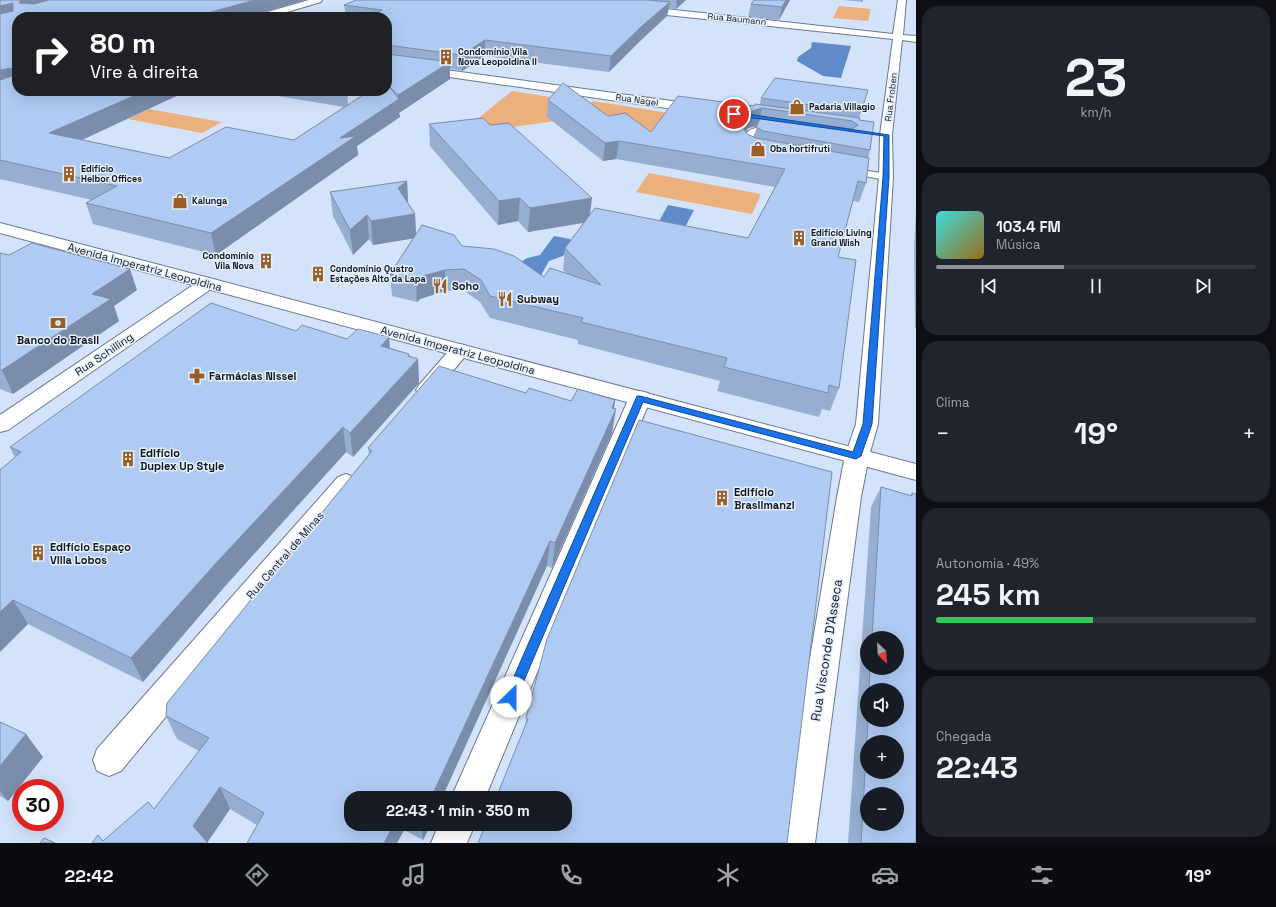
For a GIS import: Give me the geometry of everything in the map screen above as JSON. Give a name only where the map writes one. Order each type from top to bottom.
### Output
[{"type":"street","points":[[277,12],[318,0]]},
{"type":"street","name":"Rua Froben","points":[[856,456],[867,424],[886,177],[880,134],[898,37],[902,0]]},
{"type":"street","name":"Rua Baumann","points":[[628,8],[916,39]]},
{"type":"street","name":"Rua Nagel","points":[[392,66],[710,111]]},
{"type":"street","name":"Avenida Imperatriz Leopoldina","points":[[0,228],[916,472]]},
{"type":"street","name":"Rua Schilling","points":[[0,425],[208,283]]},
{"type":"street","points":[[410,409],[460,350]]},
{"type":"street","points":[[471,791],[640,398]]},
{"type":"street","name":"Rua Visconde D'Asseca","points":[[797,843],[856,456]]},
{"type":"street","name":"Rua Central de Minas","points":[[109,760],[363,463]]},
{"type":"street","points":[[449,843],[454,831]]},
{"type":"lane","points":[[762,154],[751,151],[745,146],[752,131],[763,130],[785,133]]},
{"type":"lane","points":[[840,169],[886,177]]},
{"type":"shaded area","points":[[839,6],[871,9],[868,21],[833,18]]},
{"type":"shaded area","points":[[512,91],[582,102],[564,120],[459,134]]},
{"type":"shaded area","points":[[593,101],[669,113],[654,133],[575,120]]},
{"type":"shaded area","points":[[149,109],[222,122],[202,133],[128,119]]},
{"type":"shaded area","points":[[649,173],[761,194],[752,214],[636,192]]},
{"type":"water","points":[[812,42],[851,46],[841,78],[823,76],[797,61],[798,57],[811,48]]},
{"type":"water","points":[[668,205],[694,210],[679,239],[652,234]]},
{"type":"water","points":[[554,236],[570,239],[571,245],[563,256],[549,261],[539,279],[521,262],[527,258],[540,255]]},
{"type":"building","points":[[0,0],[21,0],[19,3],[34,4],[49,0],[255,0],[211,12],[12,12],[12,68],[0,70],[0,14],[13,11],[13,3],[0,6]]},
{"type":"building","points":[[356,0],[647,0],[670,2],[642,26],[611,56],[485,40],[462,55],[392,46],[392,12],[378,12],[382,10],[344,5]]},
{"type":"building","points":[[754,0],[786,0],[782,7],[751,4]]},
{"type":"building","points":[[392,55],[450,62],[398,95],[392,89]]},
{"type":"building","points":[[12,76],[12,96],[134,96],[49,133],[169,158],[226,127],[294,140],[361,96],[392,96],[392,90],[399,99],[340,138],[356,136],[211,233],[86,203],[117,186],[0,160],[0,80]]},
{"type":"building","points":[[775,78],[868,90],[861,112],[761,98]]},
{"type":"building","points":[[563,83],[608,116],[625,113],[651,132],[678,96],[754,106],[755,104],[860,118],[859,120],[874,122],[870,150],[763,131],[756,127],[761,117],[852,129],[858,125],[852,121],[762,108],[752,111],[743,127],[747,134],[756,138],[869,158],[866,183],[858,181],[838,257],[856,260],[839,388],[829,385],[828,393],[724,367],[727,358],[581,322],[583,318],[490,296],[481,280],[464,269],[445,270],[419,277],[416,280],[390,274],[422,225],[454,235],[462,246],[494,249],[514,256],[544,277],[550,268],[601,285],[565,248],[595,208],[748,238],[785,169],[619,141],[605,143],[548,100]]},
{"type":"building","points":[[483,118],[490,125],[509,123],[592,198],[530,208],[520,198],[499,201],[429,124]]},
{"type":"building","points":[[407,181],[398,188],[415,214],[371,221],[367,215],[350,230],[330,192]]},
{"type":"building","points":[[32,243],[130,269],[92,294],[111,299],[0,370],[0,253],[9,255]]},
{"type":"building","points":[[211,303],[296,331],[302,325],[347,339],[358,329],[389,337],[381,346],[409,354],[408,356],[418,359],[350,433],[343,427],[218,561],[131,658],[13,600],[0,612],[0,470],[21,452],[10,447]]},
{"type":"building","points":[[439,366],[526,393],[529,388],[571,401],[578,389],[615,400],[612,408],[616,409],[555,543],[550,541],[434,791],[344,791],[344,831],[390,831],[384,843],[247,843],[264,813],[220,787],[193,826],[208,843],[92,843],[98,835],[103,841],[148,802],[154,809],[209,738],[166,716],[167,703],[372,451],[368,448]]},
{"type":"building","points":[[639,420],[832,472],[787,843],[478,843],[483,831],[572,831],[572,791],[499,791],[528,719],[526,718],[547,639]]},
{"type":"building","points":[[881,487],[912,496],[912,493],[916,494],[916,843],[861,843],[862,831],[904,831],[904,787],[864,787],[865,779],[904,779],[904,735],[867,735],[868,727],[904,727],[904,683],[869,683],[870,675],[904,675],[904,631],[872,631]]},
{"type":"building","points":[[0,722],[26,734],[0,766]]},
{"type":"building","points":[[44,838],[55,843],[40,843]]},
{"type":"place","name":"Condomínio Vila Nova Leopoldina II","points":[[446,57]]},
{"type":"place","name":"Padaria Villagio","points":[[797,107]]},
{"type":"place","name":"Oba hortifruti","points":[[758,149]]},
{"type":"place","name":"Edifício Helbor Offices","points":[[69,174]]},
{"type":"place","name":"Kalunga","points":[[180,201]]},
{"type":"place","name":"Edifício Living Grand Wish","points":[[799,238]]},
{"type":"place","name":"Condomínio Vila Nova","points":[[266,261]]},
{"type":"place","name":"Condomínio Quatro Estações Alto da Lapa","points":[[318,274]]},
{"type":"place","name":"Soho","points":[[440,286]]},
{"type":"place","name":"Subway","points":[[505,299]]},
{"type":"place","name":"Banco do Brasil","points":[[58,323]]},
{"type":"place","name":"Farmácias Nissei","points":[[197,376]]},
{"type":"place","name":"Edifício Duplex Up Style","points":[[128,459]]},
{"type":"place","name":"Edifício Brasilmanzi","points":[[722,498]]},
{"type":"place","name":"Edifício Espaço Villa Lobos","points":[[38,553]]},
{"type":"route","points":[[511,697],[640,398],[856,456],[867,424],[886,177],[886,135],[734,114]]}]
